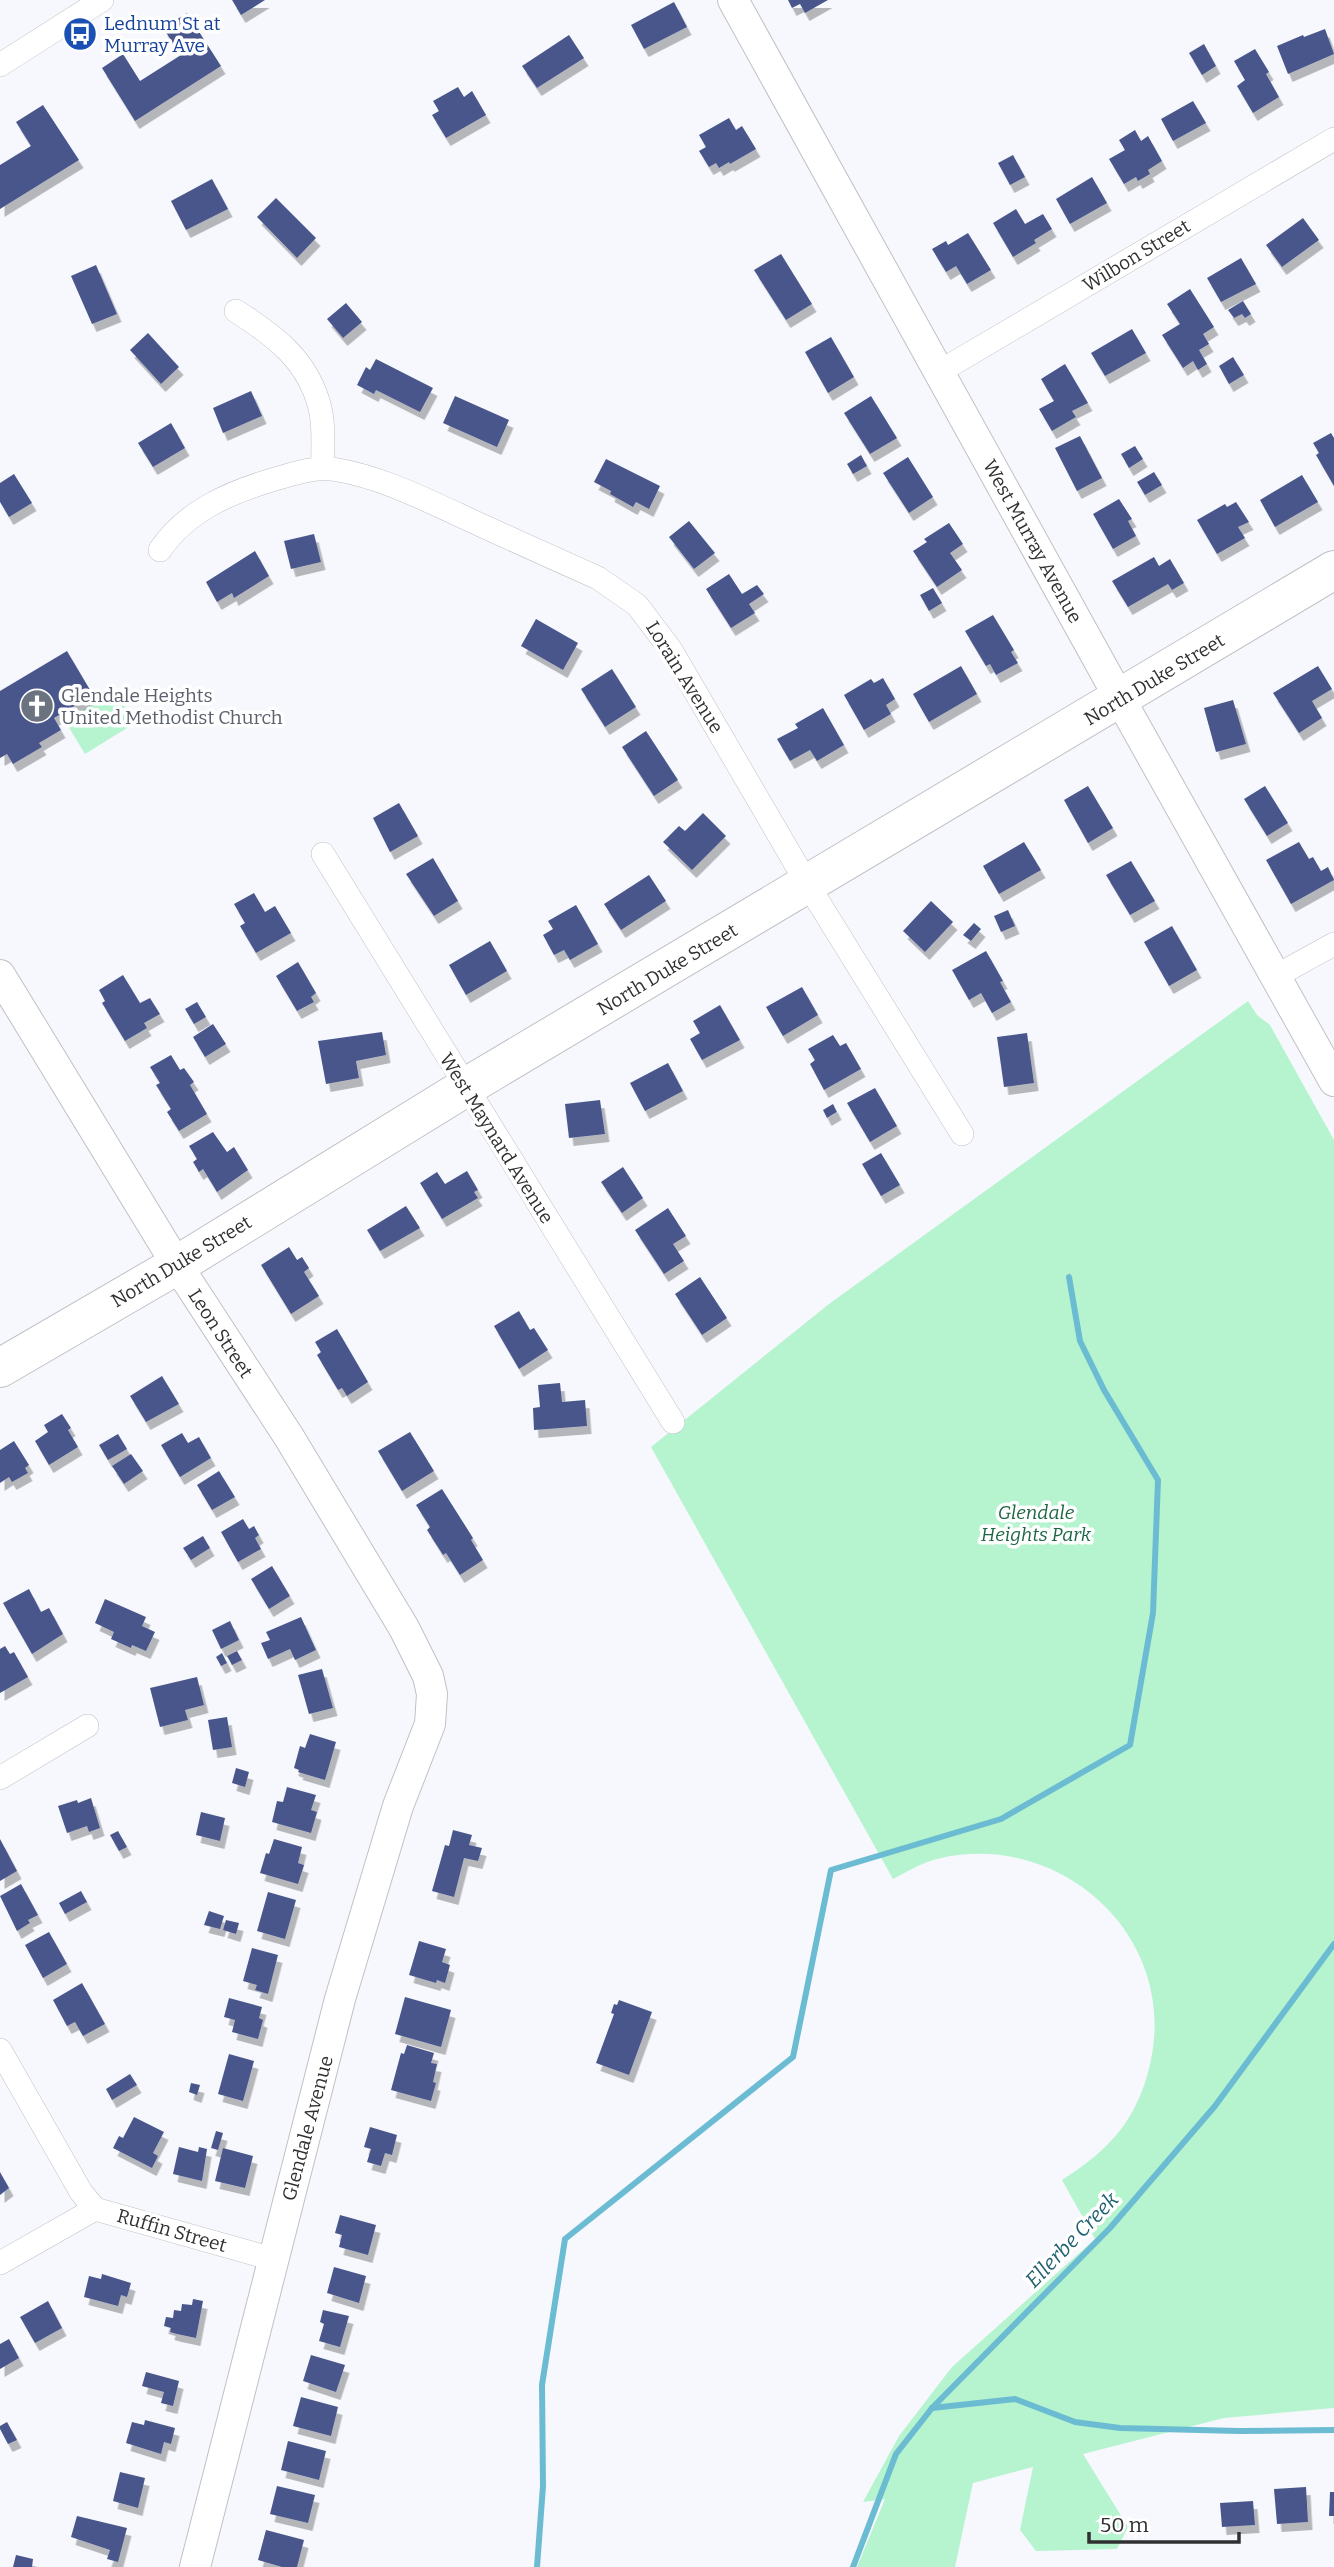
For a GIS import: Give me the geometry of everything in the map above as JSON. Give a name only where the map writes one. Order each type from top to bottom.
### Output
[{"type":"highway","name":"North Duke Street","points":[[0,1368],[177,1265],[466,1087],[1334,570]]},
{"type":"street","points":[[0,65],[102,0]]},
{"type":"street","name":"West Murray Avenue","points":[[733,0],[1119,699],[1334,1081]]},
{"type":"street","name":"Wilbon Street","points":[[939,372],[1334,139]]},
{"type":"street","points":[[236,311],[261,326],[290,350],[301,364],[320,406],[323,468]]},
{"type":"street","name":"Lorain Avenue","points":[[160,550],[169,536],[214,502],[238,491],[306,470],[323,468],[340,470],[385,484],[432,503],[598,578],[637,605],[671,650],[808,885],[962,1134]]},
{"type":"street","name":"West Maynard Avenue","points":[[323,854],[673,1422]]},
{"type":"street","points":[[1276,976],[1334,944]]},
{"type":"street","name":"Leon Street","points":[[0,975],[177,1265],[289,1437],[404,1628],[425,1668],[432,1694]]},
{"type":"street","name":"Glendale Avenue","points":[[195,2567],[340,1999],[398,1806],[428,1731],[432,1694]]},
{"type":"street","points":[[0,1778],[87,1726]]},
{"type":"street","points":[[0,2050],[81,2192],[95,2209]]},
{"type":"street","name":"Ruffin Street","points":[[0,2263],[95,2209],[273,2259]]},
{"type":"green space","points":[[115,691],[135,723],[85,754],[65,721]]},
{"type":"green space","name":"Glendale Heights Park","points":[[1248,1001],[1257,1015],[1270,1025],[1334,1140],[1334,2408],[1224,2418],[1083,2454],[1128,2527],[1117,2549],[1036,2551],[1020,2530],[1033,2467],[973,2483],[955,2567],[857,2567],[885,2499],[863,2502],[899,2436],[952,2367],[1095,2239],[1062,2180],[1087,2163],[1109,2143],[1135,2108],[1148,2074],[1153,2051],[1152,1997],[1141,1958],[1121,1924],[1093,1896],[1060,1874],[1023,1859],[983,1854],[941,1858],[893,1879],[651,1447],[829,1304]]},
{"type":"building","points":[[232,0],[265,0],[241,15]]},
{"type":"building","points":[[788,0],[828,0],[805,13],[800,4],[792,8]]},
{"type":"building","points":[[674,2],[687,27],[644,49],[631,25]]},
{"type":"building","points":[[187,13],[221,66],[135,121],[102,68],[123,54],[140,81],[181,55],[163,28]]},
{"type":"building","points":[[1325,29],[1334,54],[1288,74],[1277,46]]},
{"type":"building","points":[[569,35],[584,58],[537,88],[522,66]]},
{"type":"building","points":[[1204,44],[1216,66],[1202,75],[1189,53]]},
{"type":"building","points":[[1255,49],[1269,72],[1266,74],[1279,97],[1253,113],[1237,86],[1245,80],[1234,61]]},
{"type":"building","points":[[458,87],[464,97],[472,91],[486,115],[446,138],[432,115],[439,111],[433,101]]},
{"type":"building","points":[[1193,101],[1206,123],[1173,141],[1161,119]]},
{"type":"building","points":[[43,105],[79,160],[0,209],[0,165],[31,146],[16,122]]},
{"type":"building","points":[[729,118],[736,130],[742,126],[756,149],[730,164],[729,162],[719,168],[716,163],[709,167],[699,151],[706,147],[699,135]]},
{"type":"building","points":[[1135,130],[1141,141],[1148,136],[1162,161],[1148,170],[1150,174],[1138,181],[1136,177],[1124,184],[1109,159],[1125,150],[1119,140]]},
{"type":"building","points":[[1013,155],[1025,177],[1010,185],[998,163]]},
{"type":"building","points":[[1092,177],[1107,203],[1070,224],[1056,199]]},
{"type":"building","points":[[212,179],[228,209],[186,230],[171,201]]},
{"type":"building","points":[[276,198],[316,238],[297,258],[257,217]]},
{"type":"building","points":[[1016,209],[1025,224],[1043,214],[1052,229],[1013,257],[993,223]]},
{"type":"building","points":[[1303,218],[1319,240],[1282,267],[1266,245]]},
{"type":"building","points":[[968,233],[991,270],[967,284],[956,266],[946,272],[932,249],[946,241],[948,245]]},
{"type":"building","points":[[781,254],[812,304],[786,320],[754,270]]},
{"type":"building","points":[[1241,258],[1256,284],[1221,302],[1207,278]]},
{"type":"building","points":[[96,265],[117,314],[92,324],[71,276]]},
{"type":"building","points":[[1190,289],[1214,327],[1203,334],[1209,344],[1199,350],[1207,364],[1198,370],[1193,361],[1183,368],[1162,335],[1180,324],[1167,304]]},
{"type":"building","points":[[1243,301],[1251,314],[1245,318],[1242,314],[1234,318],[1228,310]]},
{"type":"building","points":[[346,303],[362,322],[343,338],[327,319]]},
{"type":"building","points":[[1132,329],[1146,353],[1105,376],[1091,353]]},
{"type":"building","points":[[148,333],[179,367],[161,384],[130,350]]},
{"type":"building","points":[[831,337],[854,377],[828,393],[805,352]]},
{"type":"building","points":[[1233,357],[1244,375],[1229,384],[1219,366]]},
{"type":"building","points":[[376,359],[433,388],[420,412],[376,390],[374,394],[357,385],[366,367],[370,370]]},
{"type":"building","points":[[1065,364],[1088,403],[1072,411],[1076,417],[1052,431],[1039,409],[1054,401],[1041,379]]},
{"type":"building","points":[[251,391],[262,416],[223,433],[213,408]]},
{"type":"building","points":[[455,396],[509,420],[497,447],[443,423]]},
{"type":"building","points":[[871,396],[897,438],[870,454],[844,413]]},
{"type":"building","points":[[171,423],[185,448],[153,467],[138,443]]},
{"type":"building","points":[[1331,433],[1334,438],[1334,486],[1316,455],[1319,453],[1313,443]]},
{"type":"building","points":[[1080,436],[1102,478],[1077,491],[1055,448]]},
{"type":"building","points":[[1135,446],[1143,459],[1129,468],[1121,454]]},
{"type":"building","points":[[861,455],[867,466],[853,474],[847,464]]},
{"type":"building","points":[[908,457],[933,497],[909,513],[883,473]]},
{"type":"building","points":[[606,459],[660,486],[649,509],[636,502],[633,507],[594,482]]},
{"type":"building","points":[[1154,472],[1162,485],[1145,495],[1137,482]]},
{"type":"building","points":[[14,474],[32,503],[9,517],[0,502],[0,483]]},
{"type":"building","points":[[1302,475],[1318,502],[1275,527],[1260,500]]},
{"type":"building","points":[[1119,499],[1132,519],[1128,521],[1136,536],[1113,549],[1093,514]]},
{"type":"building","points":[[1236,502],[1249,522],[1238,527],[1245,538],[1217,554],[1197,520],[1225,504],[1227,507]]},
{"type":"building","points":[[689,521],[715,553],[694,569],[669,537]]},
{"type":"building","points":[[949,523],[963,544],[950,553],[962,570],[937,587],[913,551],[927,542],[924,539]]},
{"type":"building","points":[[314,534],[321,562],[291,569],[284,541]]},
{"type":"building","points":[[255,551],[269,576],[234,598],[232,593],[217,602],[206,582]]},
{"type":"building","points":[[1154,557],[1159,566],[1170,559],[1184,583],[1172,590],[1168,584],[1128,607],[1112,581]]},
{"type":"building","points":[[729,574],[742,594],[757,585],[764,594],[749,604],[755,613],[731,628],[706,589]]},
{"type":"building","points":[[933,588],[942,603],[929,611],[920,595]]},
{"type":"building","points":[[993,615],[1014,650],[1011,652],[1018,663],[996,675],[990,664],[986,666],[965,631]]},
{"type":"building","points":[[536,619],[578,643],[563,670],[521,646]]},
{"type":"building","name":"Glendale Heights United Methodist Church","points":[[67,651],[93,695],[54,718],[61,730],[39,743],[42,747],[13,764],[7,754],[0,758],[0,691]]},
{"type":"building","points":[[961,666],[977,694],[929,722],[913,694]]},
{"type":"building","points":[[1318,666],[1332,689],[1312,701],[1322,718],[1299,733],[1273,693]]},
{"type":"building","points":[[612,669],[636,707],[605,727],[581,689]]},
{"type":"building","points":[[883,678],[895,699],[886,705],[891,714],[864,730],[844,695],[871,679],[874,683]]},
{"type":"building","points":[[1233,700],[1246,744],[1216,752],[1204,708]]},
{"type":"building","points":[[823,708],[844,745],[817,761],[810,750],[790,761],[777,739],[798,728],[795,724]]},
{"type":"building","points":[[646,731],[678,780],[654,796],[622,747]]},
{"type":"building","points":[[1088,786],[1113,828],[1088,843],[1064,800]]},
{"type":"building","points":[[1265,786],[1288,823],[1267,836],[1244,799]]},
{"type":"building","points":[[399,803],[418,836],[390,852],[373,818]]},
{"type":"building","points":[[703,813],[726,836],[692,870],[663,842],[679,826],[685,831]]},
{"type":"building","points":[[1024,842],[1041,870],[999,894],[983,866]]},
{"type":"building","points":[[1299,842],[1309,859],[1313,857],[1321,871],[1328,867],[1334,880],[1291,904],[1266,860]]},
{"type":"building","points":[[433,858],[458,901],[434,916],[406,874]]},
{"type":"building","points":[[1131,861],[1155,901],[1130,915],[1106,875]]},
{"type":"building","points":[[649,875],[666,901],[621,930],[604,904]]},
{"type":"building","points":[[254,893],[265,912],[275,906],[291,933],[256,953],[240,926],[245,923],[234,904]]},
{"type":"building","points":[[931,901],[953,922],[925,952],[903,931]]},
{"type":"building","points":[[576,905],[598,944],[570,960],[564,950],[554,955],[543,935],[553,929],[548,921]]},
{"type":"building","points":[[1008,910],[1015,926],[1001,932],[994,916]]},
{"type":"building","points":[[974,923],[981,929],[971,941],[963,935]]},
{"type":"building","points":[[1172,926],[1197,970],[1169,986],[1144,942]]},
{"type":"building","points":[[490,941],[507,971],[466,995],[449,965]]},
{"type":"building","points":[[986,951],[1011,1002],[992,1013],[981,993],[969,1000],[952,970]]},
{"type":"building","points":[[298,962],[316,993],[311,997],[314,1002],[297,1011],[276,976]]},
{"type":"building","points":[[123,975],[140,1003],[150,998],[160,1014],[144,1023],[147,1028],[125,1041],[102,1003],[105,1001],[99,990]]},
{"type":"building","points":[[802,987],[818,1015],[783,1036],[766,1007]]},
{"type":"building","points":[[197,1002],[206,1017],[194,1024],[185,1009]]},
{"type":"building","points":[[720,1005],[740,1040],[702,1060],[690,1039],[700,1033],[693,1021]]},
{"type":"building","points":[[213,1024],[226,1044],[205,1057],[193,1037]]},
{"type":"building","points":[[382,1032],[386,1055],[356,1061],[359,1078],[326,1084],[318,1041]]},
{"type":"building","points":[[1027,1033],[1034,1083],[1004,1087],[997,1037]]},
{"type":"building","points":[[833,1035],[840,1046],[846,1043],[861,1069],[824,1090],[810,1064],[815,1060],[808,1049]]},
{"type":"building","points":[[171,1055],[180,1070],[184,1068],[194,1082],[190,1085],[207,1114],[179,1131],[167,1112],[171,1109],[156,1085],[160,1083],[150,1067]]},
{"type":"building","points":[[668,1063],[683,1091],[645,1111],[630,1083]]},
{"type":"building","points":[[875,1088],[897,1126],[870,1142],[847,1103]]},
{"type":"building","points":[[600,1100],[605,1134],[569,1138],[565,1104]]},
{"type":"building","points":[[833,1104],[837,1112],[827,1118],[823,1110]]},
{"type":"building","points":[[213,1132],[227,1152],[234,1147],[248,1170],[217,1192],[203,1169],[199,1172],[193,1162],[197,1159],[189,1146]]},
{"type":"building","points":[[881,1153],[900,1185],[881,1196],[862,1164]]},
{"type":"building","points":[[623,1167],[643,1198],[622,1213],[601,1182]]},
{"type":"building","points":[[467,1171],[478,1190],[474,1192],[478,1198],[442,1219],[420,1183],[437,1172],[445,1184]]},
{"type":"building","points":[[406,1206],[420,1228],[380,1251],[367,1230]]},
{"type":"building","points":[[668,1208],[686,1236],[673,1244],[684,1261],[664,1274],[635,1230]]},
{"type":"building","points":[[289,1247],[297,1260],[302,1257],[309,1268],[304,1272],[319,1296],[291,1314],[261,1265]]},
{"type":"building","points":[[700,1277],[727,1318],[702,1335],[675,1294]]},
{"type":"building","points":[[519,1311],[530,1330],[534,1328],[548,1350],[519,1369],[494,1326]]},
{"type":"building","points":[[337,1329],[368,1382],[347,1396],[342,1388],[338,1390],[317,1355],[321,1352],[315,1342]]},
{"type":"building","points":[[162,1376],[179,1404],[146,1422],[130,1396]]},
{"type":"building","points":[[560,1383],[562,1402],[585,1400],[587,1426],[534,1430],[533,1408],[540,1407],[538,1385]]},
{"type":"building","points":[[62,1414],[78,1447],[49,1465],[35,1441],[48,1432],[44,1425]]},
{"type":"building","points":[[410,1432],[434,1471],[402,1491],[378,1451]]},
{"type":"building","points":[[182,1433],[188,1443],[199,1437],[211,1458],[180,1477],[161,1445]]},
{"type":"building","points":[[118,1434],[127,1449],[108,1460],[99,1445]]},
{"type":"building","points":[[14,1441],[29,1465],[25,1468],[28,1473],[12,1482],[9,1477],[0,1483],[0,1450]]},
{"type":"building","points":[[131,1454],[143,1471],[124,1484],[112,1466]]},
{"type":"building","points":[[219,1471],[235,1497],[212,1510],[197,1485]]},
{"type":"building","points":[[442,1489],[473,1538],[471,1540],[483,1560],[460,1575],[427,1530],[430,1527],[416,1505]]},
{"type":"building","points":[[243,1519],[249,1529],[254,1526],[259,1535],[255,1538],[261,1549],[238,1562],[221,1532]]},
{"type":"building","points":[[203,1536],[210,1548],[191,1560],[183,1548]]},
{"type":"building","points":[[272,1566],[290,1596],[269,1609],[251,1579]]},
{"type":"building","points":[[29,1589],[41,1612],[49,1608],[63,1634],[32,1654],[3,1603]]},
{"type":"building","points":[[105,1599],[146,1617],[142,1626],[155,1632],[146,1651],[111,1639],[114,1632],[95,1623]]},
{"type":"building","points":[[301,1617],[316,1650],[295,1660],[290,1649],[268,1659],[261,1643],[270,1640],[266,1632]]},
{"type":"building","points":[[230,1621],[239,1640],[221,1649],[212,1630]]},
{"type":"building","points":[[5,1646],[10,1654],[14,1652],[28,1677],[0,1693],[0,1649]]},
{"type":"building","points":[[237,1651],[242,1660],[232,1665],[227,1656]]},
{"type":"building","points":[[222,1653],[227,1663],[221,1666],[216,1657]]},
{"type":"building","points":[[322,1669],[333,1708],[309,1714],[298,1675]]},
{"type":"building","points":[[197,1677],[204,1705],[185,1710],[188,1720],[160,1727],[150,1688]]},
{"type":"building","points":[[227,1717],[232,1747],[213,1750],[208,1720]]},
{"type":"building","points":[[310,1734],[336,1742],[325,1780],[298,1772],[299,1770],[294,1768],[300,1746],[305,1748]]},
{"type":"building","points":[[236,1768],[249,1772],[245,1787],[232,1783]]},
{"type":"building","points":[[287,1787],[316,1795],[311,1810],[317,1812],[311,1833],[272,1822],[277,1801],[283,1802]]},
{"type":"building","points":[[91,1798],[100,1828],[89,1832],[87,1826],[67,1833],[58,1806]]},
{"type":"building","points":[[201,1812],[225,1818],[220,1841],[196,1835]]},
{"type":"building","points":[[453,1830],[472,1835],[469,1845],[482,1848],[478,1861],[464,1858],[454,1897],[432,1891],[445,1845],[449,1846]]},
{"type":"building","points":[[118,1831],[127,1847],[119,1851],[110,1835]]},
{"type":"building","points":[[0,1839],[17,1871],[0,1881]]},
{"type":"building","points":[[274,1839],[302,1847],[298,1863],[304,1865],[298,1884],[260,1873]]},
{"type":"building","points":[[21,1884],[38,1915],[17,1931],[0,1896]]},
{"type":"building","points":[[81,1891],[87,1902],[65,1914],[59,1903]]},
{"type":"building","points":[[268,1892],[296,1900],[285,1939],[257,1931]]},
{"type":"building","points":[[209,1911],[224,1916],[220,1929],[204,1925]]},
{"type":"building","points":[[226,1920],[239,1923],[236,1934],[223,1930]]},
{"type":"building","points":[[49,1932],[67,1964],[43,1978],[25,1945]]},
{"type":"building","points":[[419,1941],[446,1949],[442,1962],[450,1965],[445,1983],[409,1975]]},
{"type":"building","points":[[252,1948],[278,1955],[268,1994],[255,1990],[257,1985],[243,1981]]},
{"type":"building","points":[[82,1983],[105,2024],[83,2036],[75,2022],[67,2026],[53,2000]]},
{"type":"building","points":[[405,1997],[451,2010],[441,2047],[395,2034]]},
{"type":"building","points":[[229,1998],[262,2007],[259,2018],[263,2020],[258,2039],[232,2032],[235,2020],[224,2017]]},
{"type":"building","points":[[619,2000],[652,2012],[629,2075],[596,2063],[614,2014],[611,2013],[614,2004],[617,2005]]},
{"type":"building","points":[[407,2045],[434,2053],[431,2063],[437,2064],[433,2082],[436,2083],[431,2101],[391,2090],[401,2053],[404,2054]]},
{"type":"building","points":[[229,2054],[254,2061],[243,2101],[218,2094]]},
{"type":"building","points":[[130,2074],[137,2085],[112,2100],[106,2089]]},
{"type":"building","points":[[191,2083],[200,2085],[197,2095],[189,2092]]},
{"type":"building","points":[[134,2117],[164,2132],[153,2153],[158,2156],[152,2168],[113,2148],[119,2136],[123,2138]]},
{"type":"building","points":[[370,2127],[397,2135],[392,2155],[385,2153],[381,2166],[367,2162],[371,2149],[364,2147]]},
{"type":"building","points":[[216,2131],[223,2133],[218,2150],[211,2148]]},
{"type":"building","points":[[179,2147],[198,2152],[199,2147],[207,2149],[202,2181],[173,2174]]},
{"type":"building","points":[[223,2148],[253,2156],[245,2188],[215,2181]]},
{"type":"building","points":[[0,2172],[9,2188],[0,2195]]},
{"type":"building","points":[[340,2215],[376,2225],[368,2255],[339,2247],[342,2235],[335,2233]]},
{"type":"building","points":[[334,2267],[366,2276],[359,2303],[327,2293]]},
{"type":"building","points":[[102,2274],[131,2283],[127,2297],[121,2295],[118,2306],[84,2297],[89,2276],[101,2279]]},
{"type":"building","points":[[193,2299],[203,2301],[196,2338],[170,2332],[171,2328],[164,2326],[166,2317],[173,2318],[174,2310],[181,2311],[182,2304],[192,2305]]},
{"type":"building","points":[[48,2301],[62,2328],[35,2343],[20,2317]]},
{"type":"building","points":[[323,2310],[349,2316],[340,2347],[319,2341],[324,2324],[320,2322]]},
{"type":"building","points":[[9,2339],[19,2358],[0,2369],[0,2344]]},
{"type":"building","points":[[311,2355],[345,2365],[336,2392],[303,2381]]},
{"type":"building","points":[[146,2372],[179,2381],[173,2406],[161,2403],[164,2392],[142,2386]]},
{"type":"building","points":[[301,2397],[338,2407],[331,2436],[293,2426]]},
{"type":"building","points":[[145,2420],[175,2428],[171,2444],[164,2442],[161,2454],[126,2443],[132,2422],[144,2425]]},
{"type":"building","points":[[7,2422],[17,2440],[8,2444],[0,2429],[0,2426]]},
{"type":"building","points":[[288,2441],[326,2451],[319,2480],[281,2470]]},
{"type":"building","points":[[120,2472],[145,2478],[138,2508],[113,2501]]},
{"type":"building","points":[[277,2486],[315,2495],[308,2523],[270,2514]]},
{"type":"building","points":[[1306,2487],[1308,2522],[1277,2524],[1274,2489]]},
{"type":"building","points":[[1330,2492],[1334,2492],[1334,2516],[1329,2516]]},
{"type":"building","points":[[1253,2501],[1255,2525],[1222,2527],[1220,2503]]},
{"type":"building","points":[[77,2516],[127,2528],[118,2562],[107,2559],[110,2550],[71,2537]]},
{"type":"building","points":[[266,2530],[304,2540],[297,2567],[282,2567],[258,2560]]},
{"type":"building","points":[[16,2555],[33,2559],[32,2567],[13,2567]]},
{"type":"waterway","points":[[537,2567],[543,2486],[542,2385],[565,2239],[793,2057],[831,1870],[1001,1819],[1130,1745],[1153,1613],[1158,1480],[1104,1390],[1080,1341],[1069,1277]]},
{"type":"waterway","name":"Ellerbe Creek","points":[[853,2567],[896,2454],[932,2408],[1110,2228],[1215,2106],[1334,1944]]},
{"type":"waterway","points":[[932,2408],[1015,2399],[1075,2422],[1120,2428],[1334,2430]]},
{"type":"place","name":"Lednum St at Murray Ave","points":[[80,34]]},
{"type":"place","name":"Glendale Heights United Methodist Church","points":[[37,706]]}]
